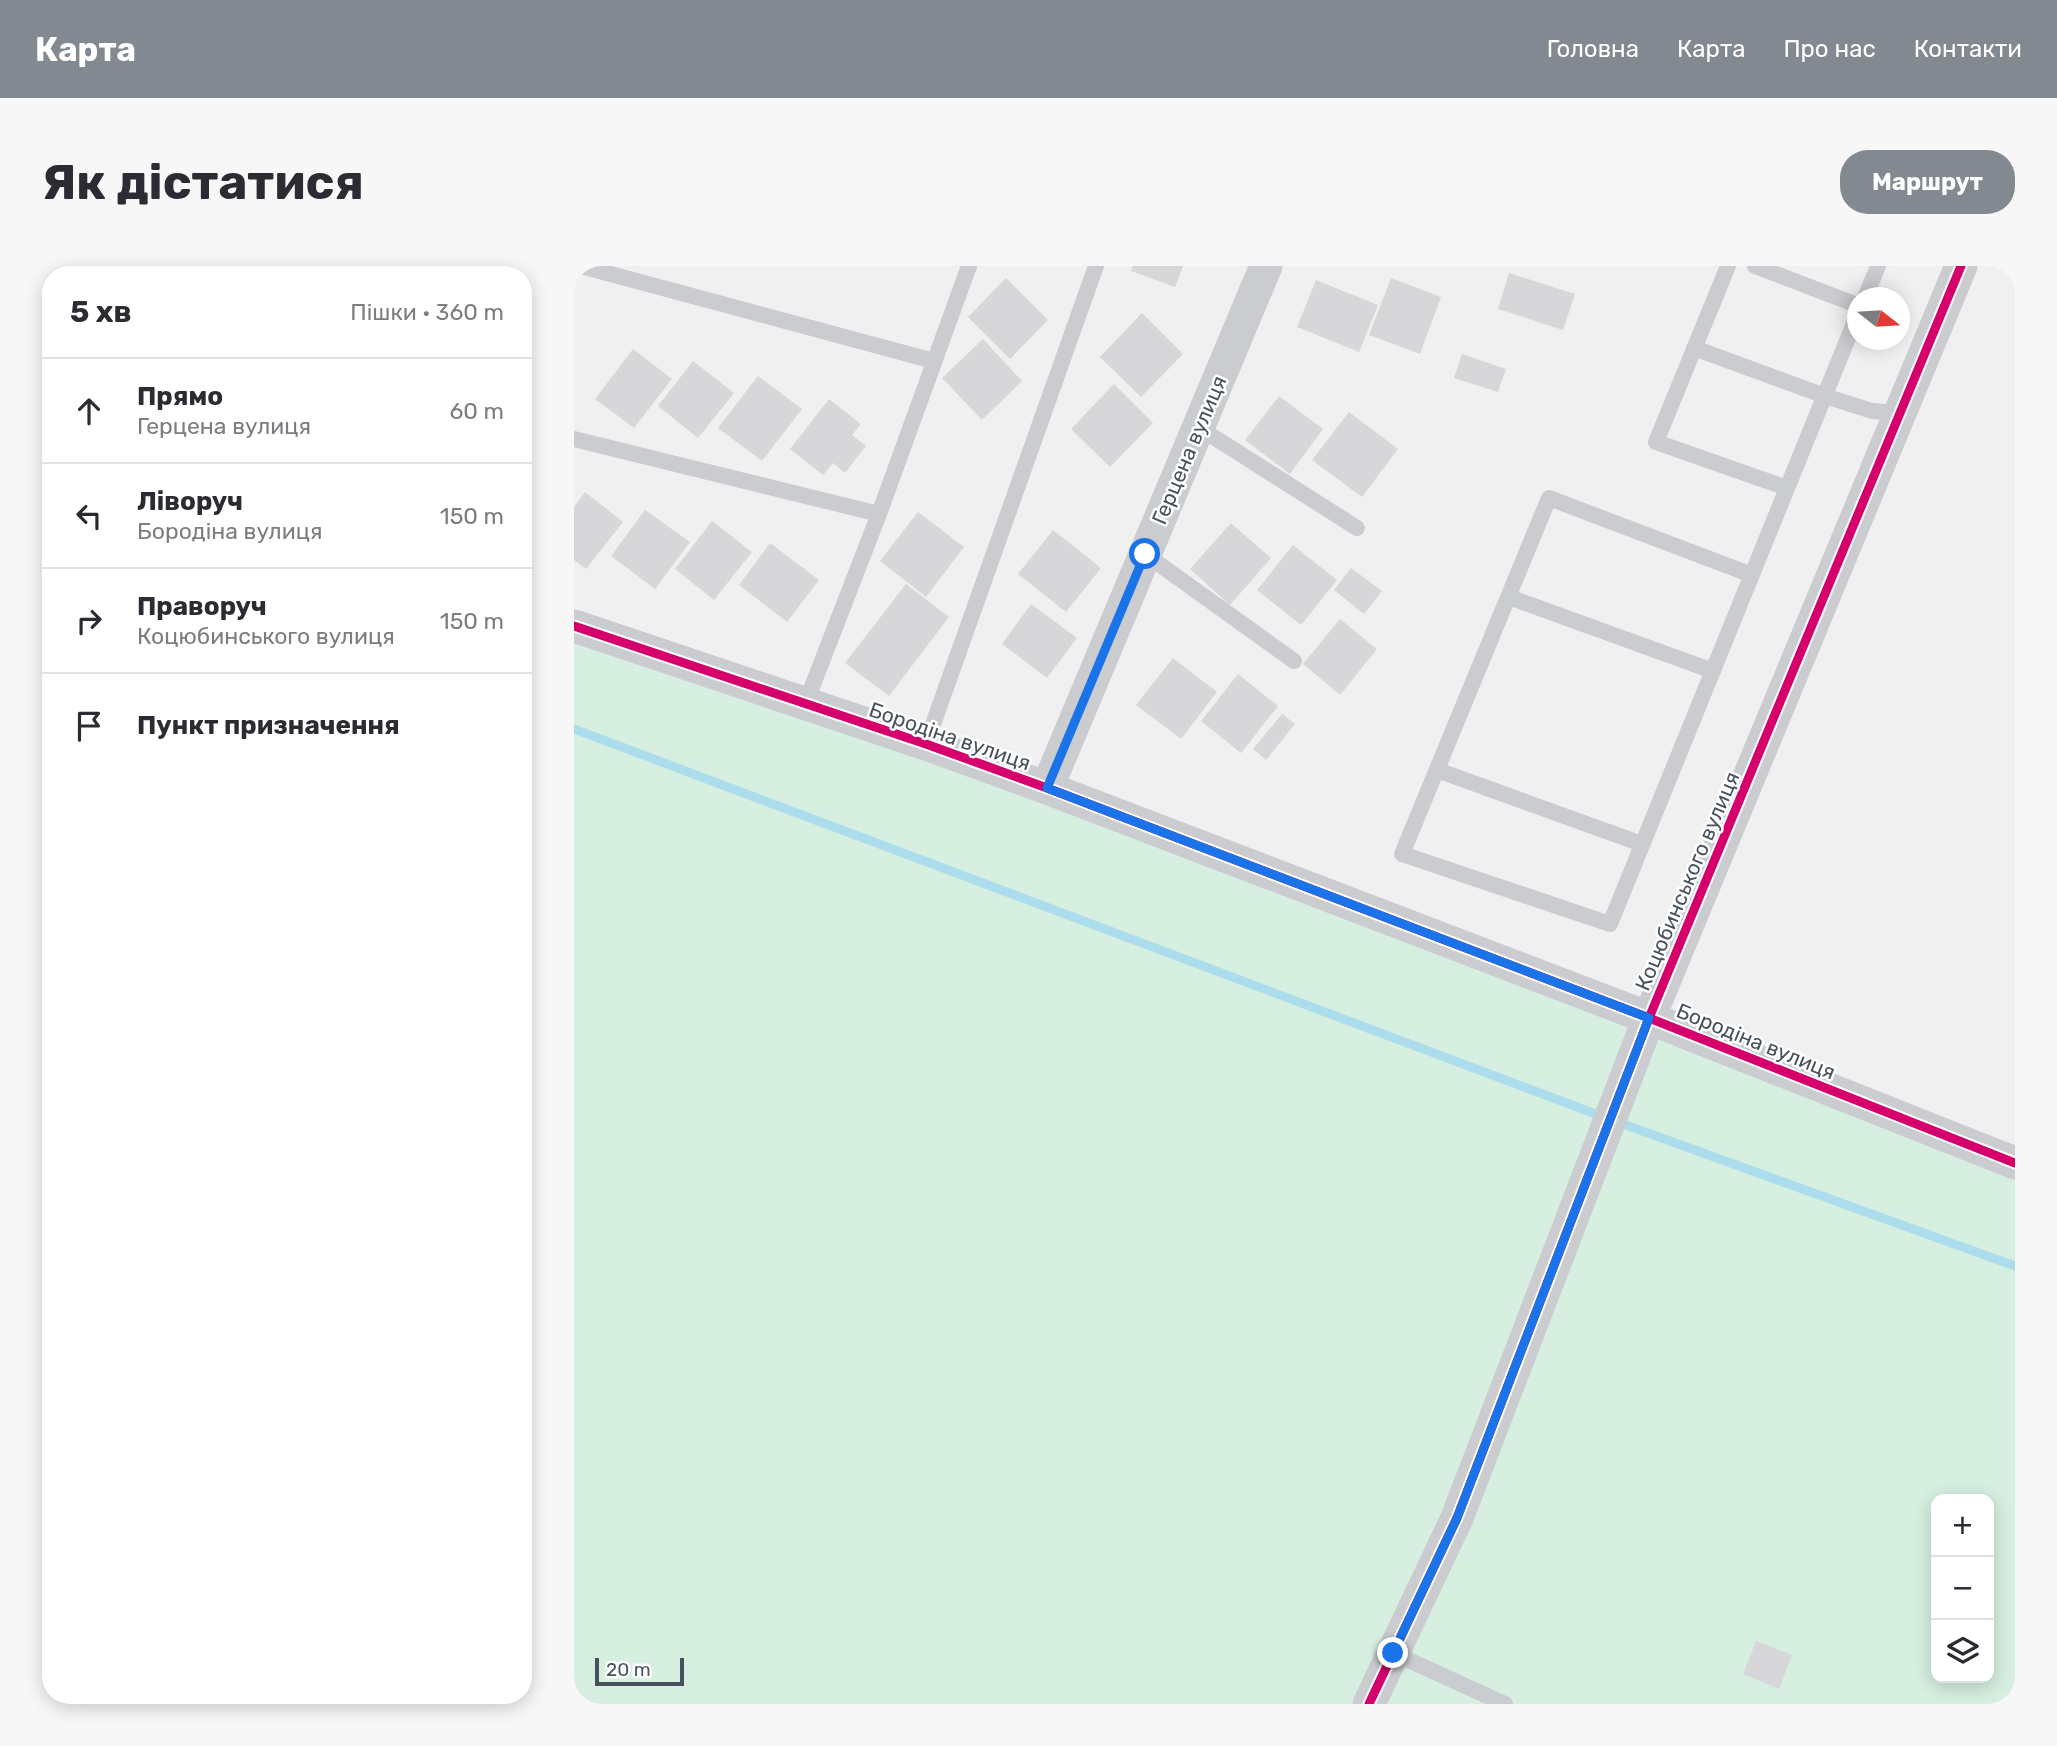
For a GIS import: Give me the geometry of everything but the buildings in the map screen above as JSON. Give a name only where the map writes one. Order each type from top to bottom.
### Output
[{"type":"street","name":"Герцена вулиця","points":[[1047,788],[1266,266]]},
{"type":"street","name":"Коцюбинського вулиця","points":[[1368,1704],[1457,1518],[1649,1018],[1961,266]]},
{"type":"street","name":"Бородіна вулиця","points":[[574,626],[926,744],[1047,788],[1649,1018],[2015,1163]]},
{"type":"lane","points":[[581,266],[934,361]]},
{"type":"lane","points":[[805,705],[879,514],[969,266]]},
{"type":"lane","points":[[926,744],[1096,266]]},
{"type":"lane","points":[[1728,266],[1656,442],[1787,488]]},
{"type":"lane","points":[[1755,266],[1847,301]]},
{"type":"lane","points":[[1869,287],[1878,266]]},
{"type":"lane","points":[[1752,575],[1549,498],[1402,854],[1610,924],[1642,844],[1713,671],[1825,396],[1847,341]]},
{"type":"lane","points":[[1695,348],[1872,411],[1900,413]]},
{"type":"lane","points":[[1198,427],[1357,528]]},
{"type":"lane","points":[[574,439],[879,514]]},
{"type":"lane","points":[[1145,554],[1294,661]]},
{"type":"lane","points":[[1508,597],[1713,671]]},
{"type":"lane","points":[[1437,771],[1642,844]]},
{"type":"lane","points":[[1393,1653],[1506,1704]]},
{"type":"green space","points":[[574,627],[2015,1163],[2015,1704],[574,1704]]},
{"type":"waterway","points":[[574,729],[1601,1116]]},
{"type":"waterway","points":[[1623,1124],[2015,1266]]},
{"type":"cycle path","points":[[1369,1704],[1457,1518],[1649,1018],[1961,266]]},
{"type":"cycle path","points":[[574,626],[926,744],[1047,788],[1649,1018],[2015,1163]]},
{"type":"route","points":[[1145,554],[1047,788],[1649,1018],[1457,1518],[1393,1653]]}]
